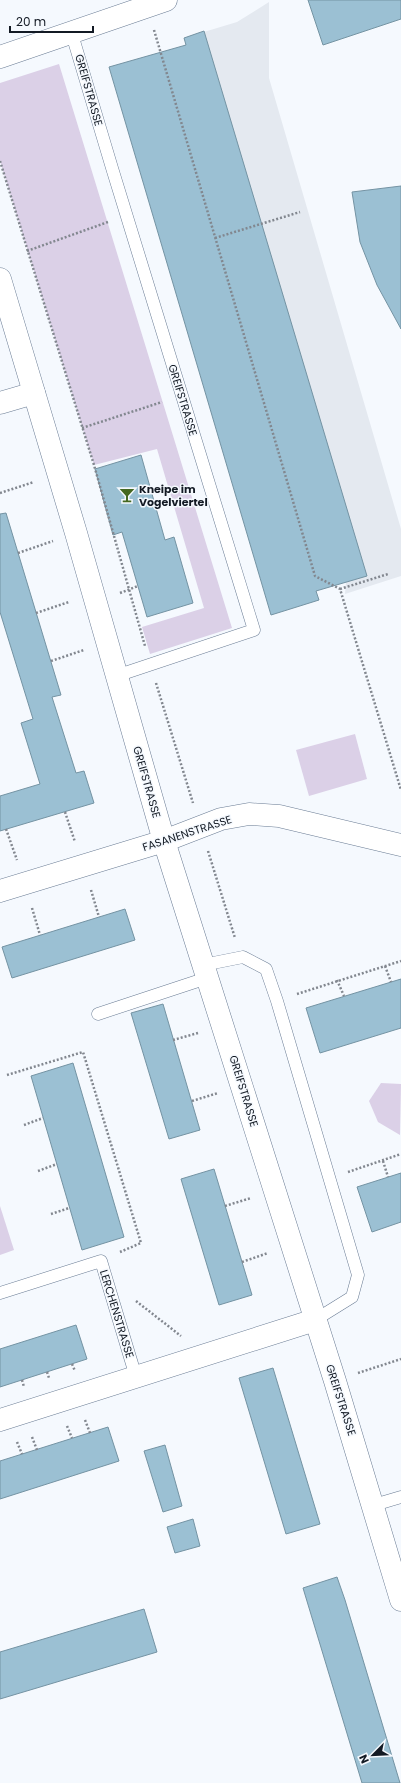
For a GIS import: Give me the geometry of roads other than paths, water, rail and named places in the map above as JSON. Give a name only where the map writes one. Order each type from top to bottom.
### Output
[{"type":"street","points":[[0,57],[71,31],[156,3]]},
{"type":"street","name":"GREIFSTRASSE","points":[[0,279],[76,533],[106,644],[164,841],[374,1505],[401,1600]]},
{"type":"street","points":[[0,403],[34,393]]},
{"type":"street","name":"FASANENSTRASSE","points":[[0,891],[164,841],[221,819],[250,814],[279,816],[401,845]]},
{"type":"street","points":[[0,1420],[315,1320]]},
{"type":"lane","name":"GREIFSTRASSE","points":[[71,31],[126,216],[254,630],[116,676]]},
{"type":"lane","points":[[98,1014],[243,957],[266,969],[277,1001],[358,1275],[352,1297],[315,1320]]},
{"type":"lane","name":"LERCHENSTRASSE","points":[[0,1293],[101,1261],[136,1377]]},
{"type":"lane","points":[[374,1505],[401,1497]]},
{"type":"place","name":"Kneipe im Vogelviertel","points":[[127,495]]}]
